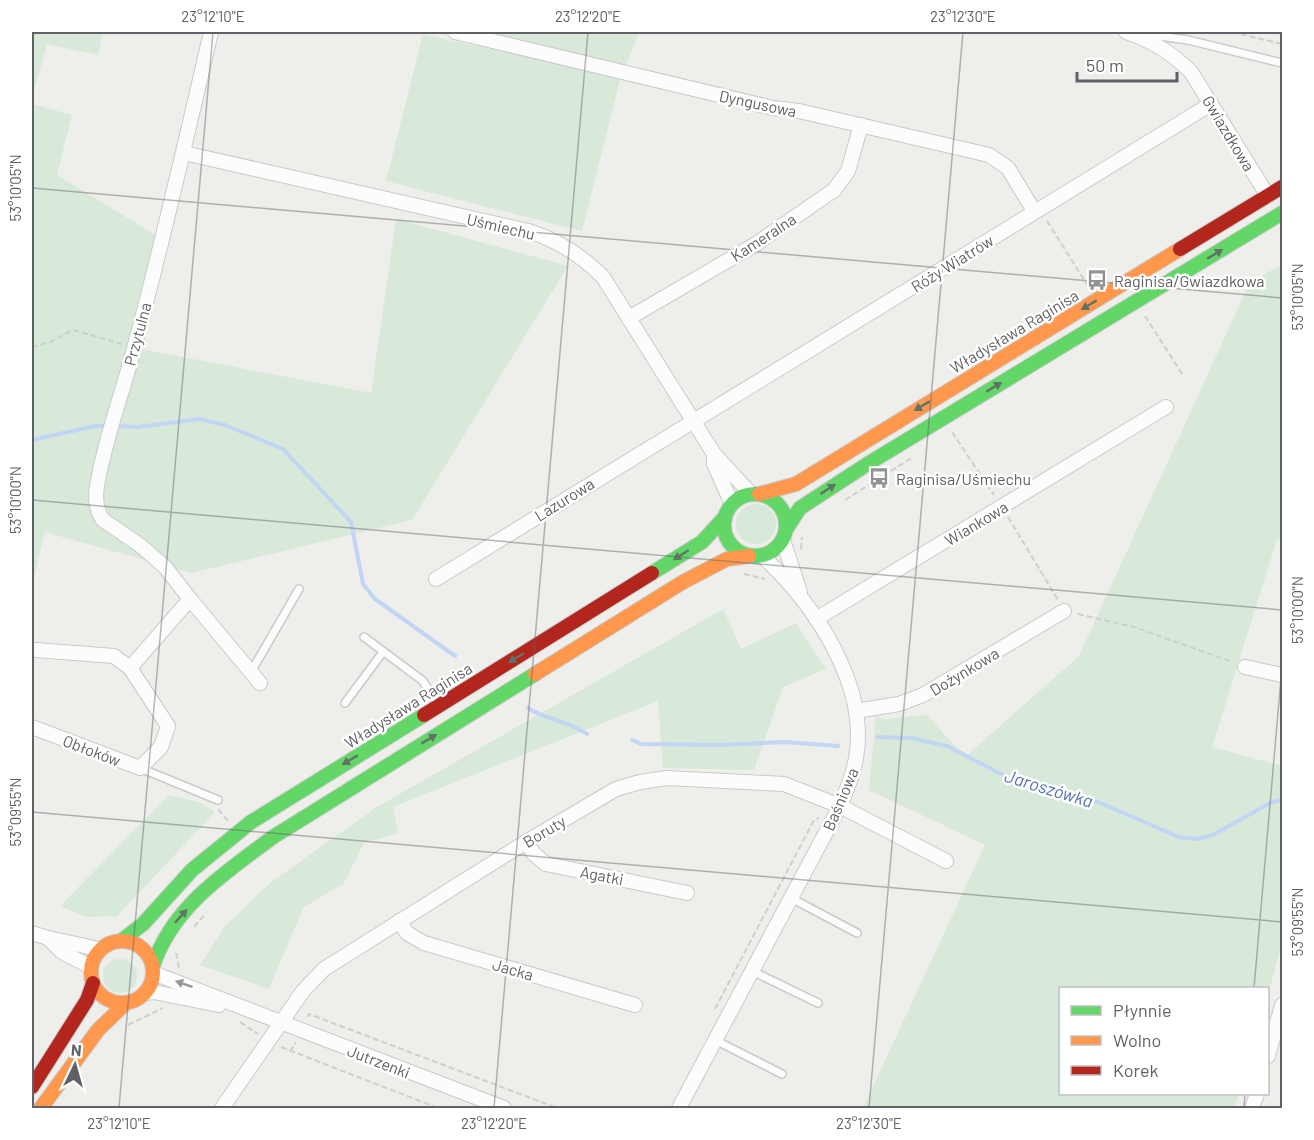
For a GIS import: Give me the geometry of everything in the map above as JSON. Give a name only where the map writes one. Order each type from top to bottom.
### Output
[{"type":"main road","name":"Władysława Raginisa","points":[[755,494],[796,484],[1282,187]]},
{"type":"main road","points":[[41,1108],[98,1030],[126,1003],[145,993],[151,983],[162,939],[182,914],[225,873],[273,837],[683,582],[727,559],[771,553],[800,508],[869,463],[1282,213]]},
{"type":"main road","points":[[756,556],[730,545],[724,531],[728,510],[755,494],[772,498],[782,508],[785,534]]},
{"type":"main road","name":"Władysława Raginisa","points":[[122,941],[143,924],[192,870],[233,835],[285,799],[702,542],[712,533],[728,510]]},
{"type":"main road","points":[[32,1088],[87,1000],[93,983],[91,967],[100,950],[108,944],[122,941],[134,943],[144,950],[153,969]]},
{"type":"main road","points":[[93,983],[107,999],[126,1003]]},
{"type":"street","name":"Przytulna","points":[[190,599],[165,567],[141,546],[108,526],[99,514],[96,505],[97,487],[112,421],[135,348],[184,153],[211,32]]},
{"type":"street","name":"Dyngusowa","points":[[455,32],[773,108],[799,111],[989,154],[1008,168],[1036,210]]},
{"type":"street","name":"Gwiazdkowa","points":[[1127,32],[1176,57],[1191,72],[1268,196]]},
{"type":"street","name":"Róży Wiatrów","points":[[692,420],[921,284],[1036,210],[1211,104]]},
{"type":"street","name":"Kameralna","points":[[628,318],[756,244],[834,190],[848,171],[861,125]]},
{"type":"street","name":"Uśmiechu","points":[[184,153],[546,237],[587,261],[603,277],[714,454],[755,494]]},
{"type":"street","name":"Wiankowa","points":[[816,619],[1166,407]]},
{"type":"street","name":"Lazurowa","points":[[436,579],[692,420]]},
{"type":"street","name":"Uśmiechu","points":[[714,454],[714,464],[728,510]]},
{"type":"street","name":"Baśniowa","points":[[785,534],[802,597]]},
{"type":"street","name":"Baśniowa","points":[[679,1108],[840,806],[856,758],[856,711],[845,670],[802,597],[756,556]]},
{"type":"street","points":[[36,650],[114,656],[130,668],[190,599],[255,678]]},
{"type":"street","name":"Dożynkowa","points":[[856,711],[899,704],[922,695],[1064,610]]},
{"type":"street","points":[[1245,667],[1282,675]]},
{"type":"street","name":"Obłoków","points":[[32,727],[140,768],[161,747],[168,726],[130,668]]},
{"type":"street","name":"Boruty","points":[[222,1108],[303,991],[324,969],[526,842],[616,789],[667,778],[784,784],[840,806],[946,861]]},
{"type":"street","name":"Agatki","points":[[526,842],[534,854],[546,864],[687,892]]},
{"type":"street","name":"Jacka","points":[[399,921],[407,933],[424,943],[635,1005]]},
{"type":"street","points":[[32,933],[50,940],[65,940],[100,950]]},
{"type":"street","points":[[50,940],[62,951],[91,967]]},
{"type":"street","name":"Jutrzenki","points":[[153,969],[173,988]]},
{"type":"street","name":"Jutrzenki","points":[[145,993],[173,988],[254,1012],[504,1108]]},
{"type":"street","points":[[1269,1052],[1282,1005]]},
{"type":"lane","name":"Gwiazdkowa","points":[[1127,32],[1188,40],[1282,63]]},
{"type":"lane","points":[[255,678],[299,589]]},
{"type":"lane","points":[[364,637],[423,681],[439,706]]},
{"type":"lane","points":[[345,703],[383,652]]},
{"type":"lane","points":[[140,768],[217,803]]},
{"type":"lane","points":[[791,898],[857,933]]},
{"type":"lane","points":[[752,971],[818,1003]]},
{"type":"lane","points":[[715,1040],[782,1074]]},
{"type":"path","points":[[1232,32],[1282,44]]},
{"type":"path","points":[[1036,210],[1088,286]]},
{"type":"path","points":[[1145,316],[1184,377]]},
{"type":"path","points":[[32,347],[50,342],[73,330],[135,348]]},
{"type":"path","points":[[952,432],[1064,610],[1134,627],[1245,667]]},
{"type":"path","points":[[217,803],[228,821]]},
{"type":"path","points":[[128,1025],[164,1008],[169,1003],[180,967],[176,956],[177,947]]},
{"type":"path","points":[[290,1052],[309,1014],[557,1108]]},
{"type":"path","points":[[230,1017],[290,1052],[438,1108]]},
{"type":"green space","points":[[32,32],[103,32],[98,55],[47,44],[32,99]]},
{"type":"green space","points":[[478,32],[639,32],[620,80],[582,231],[386,181],[423,34],[475,46]]},
{"type":"green space","points":[[32,104],[72,115],[57,175],[162,239],[135,348],[371,393],[396,219],[568,266],[412,520],[191,573],[45,532],[32,585]]},
{"type":"green space","points":[[1282,264],[1282,541],[1277,539],[1212,747],[1282,766],[1282,943],[1269,990],[1269,987],[1059,987],[1059,1095],[1239,1095],[1234,1108],[863,1108],[985,845],[869,790],[876,716],[882,719],[927,715],[965,757],[1079,656],[1249,284]]},
{"type":"green space","points":[[756,504],[770,510],[776,524],[770,538],[756,544],[742,538],[736,524],[742,510]]},
{"type":"green space","points":[[723,609],[741,649],[796,623],[826,669],[783,687],[754,770],[663,768],[658,701],[393,807],[398,833],[364,843],[344,883],[303,908],[269,989],[200,965],[225,926],[270,883],[377,807]]},
{"type":"green space","points":[[169,795],[201,803],[215,812],[117,916],[86,917],[60,906]]},
{"type":"green space","points":[[120,959],[132,964],[137,976],[132,988],[120,993],[108,988],[103,976],[108,964]]},
{"type":"waterway","name":"Jaroszówka","points":[[118,426],[138,427],[199,419],[225,425],[283,449],[351,522],[363,584],[375,599],[455,656]]},
{"type":"waterway","name":"Jaroszówka","points":[[32,440],[95,426],[106,426]]},
{"type":"waterway","points":[[528,708],[587,734]]},
{"type":"waterway","name":"Jaroszówka","points":[[878,737],[911,738],[947,746],[1015,781],[1084,796],[1179,837],[1197,839],[1213,835],[1272,802],[1282,800]]},
{"type":"waterway","name":"Jaroszówka","points":[[632,740],[641,744],[721,745],[785,742],[838,746]]},
{"type":"traffic: fast","points":[[787,528],[800,508],[869,463],[1282,213]]},
{"type":"traffic: fast","points":[[749,494],[761,494],[777,503],[784,513],[786,525],[784,537],[777,547],[761,556],[749,556],[738,551],[729,542],[724,531],[724,519],[729,508],[738,499],[749,494]]},
{"type":"traffic: fast","points":[[652,573],[702,542],[725,517]]},
{"type":"traffic: fast","points":[[153,966],[173,926],[202,893],[237,864],[273,837],[535,674]]},
{"type":"traffic: fast","points":[[121,941],[143,924],[192,870],[251,822],[424,715]]},
{"type":"traffic: slow","points":[[759,494],[796,484],[1180,249]]},
{"type":"traffic: slow","points":[[535,674],[683,582],[727,559],[749,556]]},
{"type":"traffic: slow","points":[[122,941],[134,943],[144,950],[151,960],[153,972],[151,984],[144,994],[134,1001],[122,1003],[110,1001],[100,994],[93,984],[91,972],[93,960],[100,950],[110,943],[122,941]]},
{"type":"traffic: slow","points":[[41,1108],[98,1030],[126,1003]]},
{"type":"traffic: jam","points":[[1180,249],[1282,187]]},
{"type":"traffic: jam","points":[[424,715],[652,573]]},
{"type":"traffic: jam","points":[[32,1087],[87,1000],[93,983]]},
{"type":"place","name":"Raginisa/Gwiazdkowa","points":[[1097,280]]},
{"type":"place","name":"Raginisa/Uśmiechu","points":[[879,478]]}]
